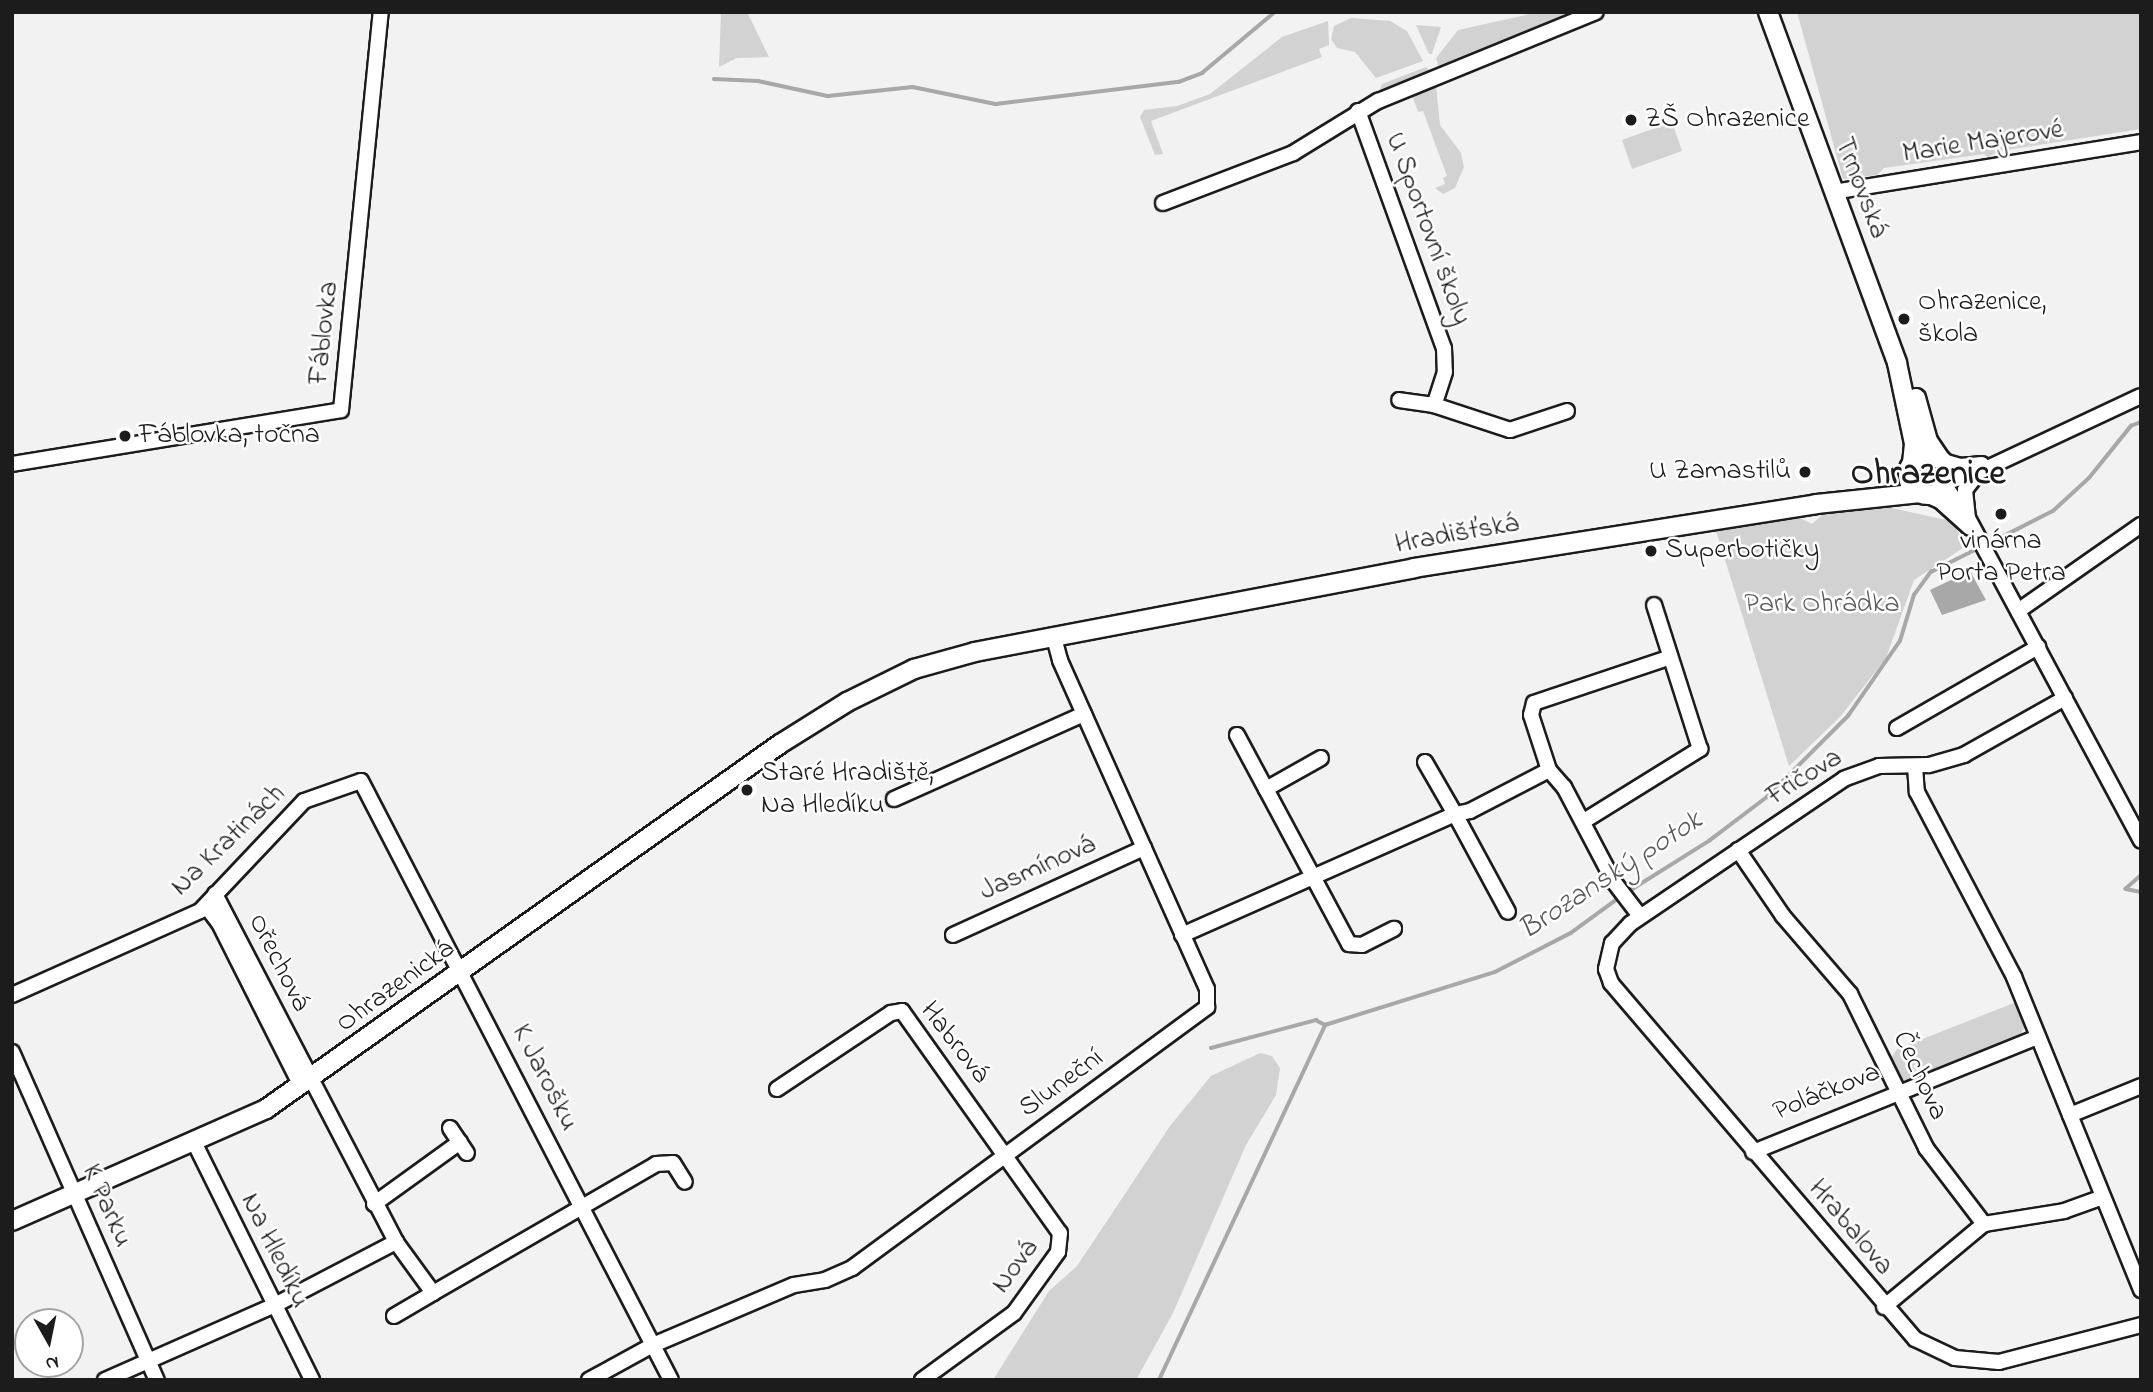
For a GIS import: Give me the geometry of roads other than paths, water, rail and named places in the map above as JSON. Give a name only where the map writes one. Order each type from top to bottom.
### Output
[{"type":"street","name":"Fáblovka","points":[[12,464],[341,410],[381,12]]},
{"type":"street","name":"U Sportovní školy","points":[[1163,203],[1293,153],[1358,111],[1596,12]]},
{"type":"street","name":"Trnovská","points":[[1768,12],[1890,342],[1916,398],[1928,442],[1942,460]]},
{"type":"street","name":"U Sportovní školy","points":[[1358,111],[1439,327],[1445,372],[1434,405]]},
{"type":"street","name":"Marie Majerové","points":[[1833,192],[2141,142]]},
{"type":"street","name":"Trnovská","points":[[1890,342],[1914,444],[1911,465]]},
{"type":"street","points":[[1922,494],[1936,493],[1946,483],[1979,472],[2141,396]]},
{"type":"street","points":[[1399,400],[1434,405],[1510,430],[1567,411]]},
{"type":"street","points":[[1975,532],[1950,508],[1922,494],[1910,484],[1911,465],[1927,454],[1969,466],[2007,457]]},
{"type":"street","points":[[1942,460],[1946,483],[2038,647],[2141,841]]},
{"type":"street","name":"Hradišťská","points":[[1816,504],[1872,490],[1911,465]]},
{"type":"street","points":[[1975,532],[1964,496],[1979,472]]},
{"type":"street","name":"Hradišťská","points":[[1054,637],[1414,568],[1816,504],[1922,494]]},
{"type":"street","points":[[2018,611],[2141,525]]},
{"type":"street","points":[[1584,821],[1700,749],[1668,658],[1654,604]]},
{"type":"street","name":"Sluneční","points":[[589,1380],[653,1345],[794,1285],[820,1282],[848,1271],[1207,1007],[1207,989],[1084,714],[1054,637]]},
{"type":"street","name":"Ohrazenická","points":[[12,1221],[266,1109],[780,744],[847,702],[914,669],[1054,637]]},
{"type":"street","points":[[1897,729],[2038,647]]},
{"type":"street","points":[[1640,916],[1615,882],[1584,821],[1549,771],[1531,715],[1534,703],[1668,658]]},
{"type":"street","name":"Fričova","points":[[1606,962],[1616,937],[1640,916],[1853,775],[1880,766],[1915,766],[1964,755],[2065,698]]},
{"type":"street","points":[[894,799],[1084,714]]},
{"type":"street","points":[[1237,735],[1349,944],[1357,947],[1394,929]]},
{"type":"street","points":[[1266,789],[1321,758]]},
{"type":"street","points":[[1426,762],[1507,912]]},
{"type":"street","points":[[1915,766],[1917,792],[2008,964],[2141,1290]]},
{"type":"street","points":[[1182,935],[1313,874],[1455,814],[1471,811],[1549,771]]},
{"type":"street","name":"Na Kratinách","points":[[12,995],[206,906],[304,801],[361,781],[461,972]]},
{"type":"street","name":"Jasmínová","points":[[953,934],[1144,848]]},
{"type":"street","name":"Čechova","points":[[1738,850],[1783,916],[1850,994],[1926,1148],[1984,1224]]},
{"type":"street","name":"Ořechová","points":[[215,894],[306,1083]]},
{"type":"street","name":"Ořechová","points":[[206,906],[222,929],[396,1242],[433,1293]]},
{"type":"street","name":"Hrabalova","points":[[1606,962],[1611,983],[1884,1307],[1927,1346],[1955,1358],[1985,1362],[2038,1355],[2141,1325]]},
{"type":"street","name":"K Jarošku","points":[[461,972],[671,1380]]},
{"type":"street","name":"Habrová","points":[[777,1089],[891,1013],[902,1011],[1007,1154]]},
{"type":"street","name":"Poláčkova","points":[[1753,1152],[1897,1091],[2038,1037]]},
{"type":"street","name":"K Parku","points":[[12,1052],[157,1380]]},
{"type":"street","points":[[2070,1115],[2141,1086]]},
{"type":"street","points":[[374,1204],[464,1148],[450,1128]]},
{"type":"street","name":"Na Hledíku","points":[[194,1142],[312,1380]]},
{"type":"street","name":"Nová","points":[[922,1380],[1014,1313],[1061,1246],[1057,1226],[1007,1154]]},
{"type":"street","points":[[394,1316],[537,1231],[663,1161],[673,1164],[685,1182]]},
{"type":"street","points":[[1884,1307],[1984,1224],[2064,1211],[2103,1197]]},
{"type":"street","points":[[105,1380],[273,1306],[396,1242]]},
{"type":"waterway","points":[[714,79],[758,81],[828,96],[913,87],[996,104],[1179,82],[1202,73],[1275,12]]},
{"type":"waterway","name":"Brozanský potok","points":[[1986,545],[2053,511],[2089,478],[2131,426],[2141,422]]},
{"type":"waterway","name":"Brozanský potok","points":[[1626,893],[1709,841],[1767,797],[1848,716],[1900,641],[1914,595],[1931,572],[1979,548]]},
{"type":"waterway","points":[[2141,876],[2126,889],[2141,892]]},
{"type":"waterway","name":"Brozanský potok","points":[[1159,1380],[1325,1025],[1495,972],[1571,933],[1620,897]]},
{"type":"waterway","points":[[1211,1048],[1316,1020],[1325,1025]]},
{"type":"place","name":"ZŠ Ohrazenice","points":[[1631,120]]},
{"type":"place","name":"Ohrazenice, škola","points":[[1904,319]]},
{"type":"place","name":"Fáblovka, točna","points":[[125,436]]},
{"type":"place","name":"U Zamastilů","points":[[1805,472]]},
{"type":"place","name":"vinárna Porta Petra","points":[[2001,514]]},
{"type":"place","name":"Superbotičky","points":[[1651,551]]},
{"type":"place","name":"Staré Hradiště, Na Hledíku","points":[[747,790]]},
{"type":"district","name":"Ohrazenice","points":[[1928,475]]},
{"type":"park label","name":"Park Ohrádka","points":[[1822,605]]}]
